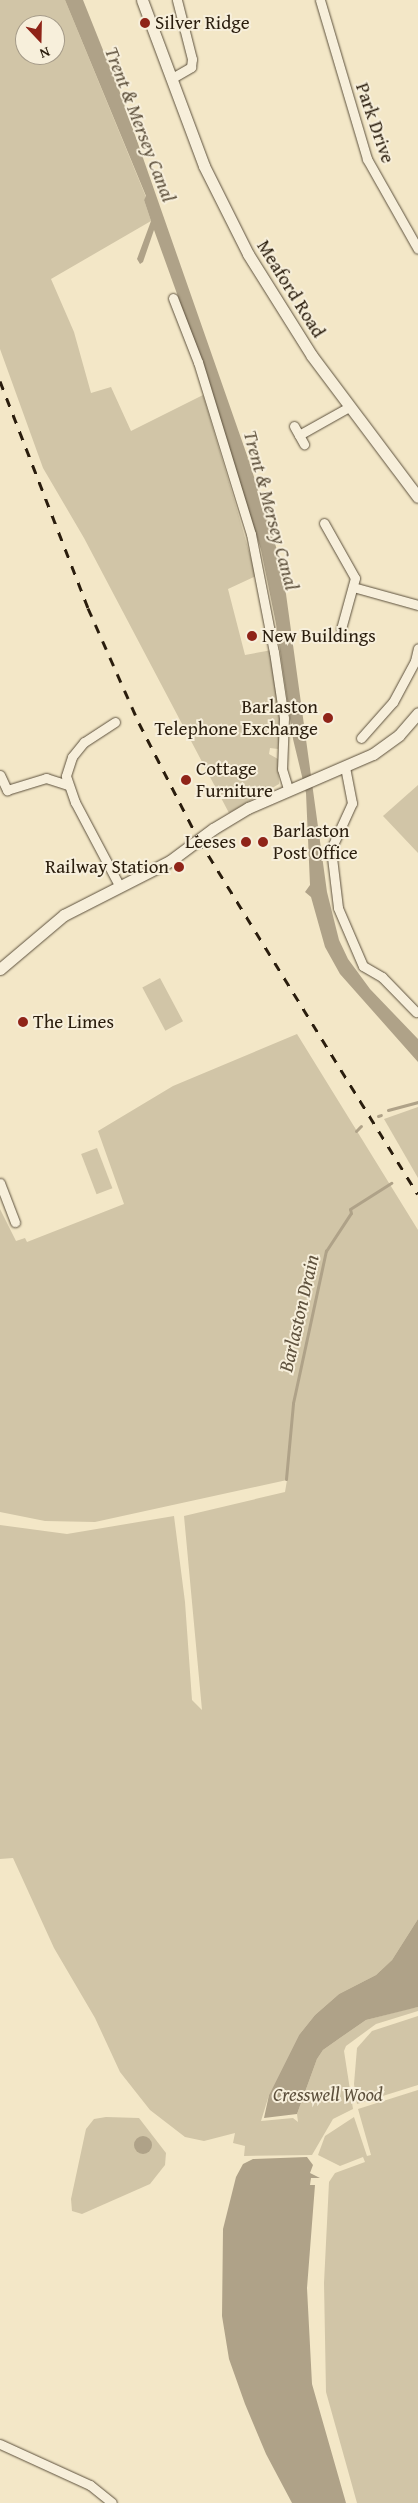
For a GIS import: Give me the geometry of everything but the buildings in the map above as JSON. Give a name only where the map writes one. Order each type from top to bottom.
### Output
[{"type":"street","name":"Meaford Road","points":[[142,0],[174,77],[195,141],[227,215],[285,315],[348,407],[418,497]]},
{"type":"street","points":[[174,77],[191,67],[192,59],[177,0]]},
{"type":"street","name":"Park Drive","points":[[320,0],[368,159],[418,249]]},
{"type":"street","points":[[174,298],[198,362],[251,534],[284,718],[282,769],[288,789]]},
{"type":"street","points":[[299,435],[348,407]]},
{"type":"street","points":[[294,426],[304,444]]},
{"type":"street","points":[[324,523],[352,570],[353,587],[341,629]]},
{"type":"street","points":[[353,587],[418,605]]},
{"type":"street","points":[[361,738],[393,702],[415,661],[418,648]]},
{"type":"street","points":[[0,969],[39,933],[64,915],[170,861],[235,815],[288,789],[345,767],[382,748],[418,713]]},
{"type":"street","points":[[115,722],[90,736],[77,749],[69,768],[67,785],[120,887]]},
{"type":"street","points":[[345,767],[352,802],[331,848],[338,908],[363,966],[382,977],[416,1012]]},
{"type":"street","points":[[0,775],[7,790],[46,778],[67,785]]},
{"type":"street","points":[[0,1183],[15,1222]]},
{"type":"street","points":[[0,2444],[90,2485],[112,2503]]},
{"type":"green space","points":[[0,0],[65,0],[146,197],[144,200],[151,221],[51,279],[74,332],[91,393],[111,387],[131,431],[203,395],[256,576],[228,589],[245,655],[272,650],[281,721],[278,749],[270,748],[269,754],[278,759],[279,784],[229,813],[84,538],[43,468],[0,349]]},
{"type":"green space","points":[[418,785],[418,853],[383,816]]},
{"type":"green space","points":[[160,978],[183,1021],[165,1031],[142,987]]},
{"type":"green space","points":[[297,1034],[418,1230],[418,1919],[392,1960],[376,1975],[339,1994],[315,2015],[299,2035],[269,2095],[261,2121],[293,2118],[298,2122],[297,2114],[317,2059],[323,2050],[340,2038],[366,2020],[418,2007],[418,2011],[376,2024],[346,2046],[344,2051],[353,2109],[333,2119],[312,2155],[244,2156],[245,2146],[233,2143],[235,2133],[204,2141],[185,2137],[150,2110],[120,2072],[95,2018],[54,1948],[13,1858],[0,1859],[0,1525],[67,1534],[174,1516],[185,1602],[192,1700],[202,1710],[184,1516],[285,1492],[287,1480],[95,1522],[45,1521],[0,1512],[0,1209],[16,1241],[25,1238],[27,1242],[124,1204],[98,1131],[173,1086]]},
{"type":"green space","points":[[418,1107],[418,1178],[384,1119]]},
{"type":"green space","points":[[97,1148],[112,1188],[97,1194],[81,1154]]},
{"type":"green space","name":"Cresswell Wood","points":[[418,2016],[418,2085],[357,2104],[354,2084],[357,2048],[372,2031]]},
{"type":"green space","points":[[418,2090],[418,2503],[357,2503],[326,2392],[324,2283],[329,2182],[335,2173],[365,2162],[363,2157],[340,2166],[318,2155],[325,2136],[354,2117],[367,2156],[371,2155],[358,2109]]},
{"type":"green space","points":[[106,2117],[139,2118],[166,2153],[165,2165],[150,2184],[82,2214],[72,2211],[71,2199],[86,2129],[94,2119]]},
{"type":"shaded area","points":[[65,0],[83,0],[121,95],[249,461],[277,550],[286,594],[327,892],[339,940],[348,959],[370,989],[418,1039],[418,1062],[340,974],[325,947],[311,897],[305,892],[310,885],[306,793],[293,739],[276,624],[261,550],[207,377],[154,230],[143,262],[140,264],[137,259],[151,221],[144,200],[146,196]]},
{"type":"shaded area","points":[[418,1919],[418,2007],[366,2020],[323,2050],[317,2059],[297,2114],[264,2118],[269,2095],[299,2035],[315,2015],[339,1994],[376,1975],[392,1960]]},
{"type":"shaded area","points":[[139,2136],[147,2136],[152,2141],[150,2152],[139,2154],[134,2149],[134,2141]]},
{"type":"shaded area","points":[[307,2157],[313,2165],[310,2173],[320,2178],[311,2178],[310,2185],[315,2185],[307,2288],[312,2384],[346,2503],[292,2503],[266,2454],[245,2404],[229,2359],[222,2316],[223,2229],[236,2177],[243,2164],[253,2159]]},
{"type":"waterway","points":[[388,1110],[418,1102]]},
{"type":"waterway","name":"Barlaston Drain","points":[[356,1131],[361,1126]]},
{"type":"waterway","name":"Barlaston Drain","points":[[286,1479],[293,1403],[326,1251],[351,1213],[350,1209],[391,1183]]},
{"type":"railway","points":[[0,381],[88,608],[139,723],[199,840],[418,1194]]},
{"type":"place","name":"Silver Ridge","points":[[145,23]]},
{"type":"place","name":"New Buildings","points":[[252,636]]},
{"type":"place","name":"Barlaston Telephone Exchange","points":[[328,718]]},
{"type":"place","name":"Cottage Furniture","points":[[186,780]]},
{"type":"place","name":"Leeses","points":[[246,842]]},
{"type":"place","name":"Barlaston Post Office","points":[[263,842]]},
{"type":"place","name":"Railway Station","points":[[179,867]]},
{"type":"place","name":"The Limes","points":[[23,1022]]},
{"type":"water label","name":"Trent & Mersey Canal","points":[[141,124]]},
{"type":"water label","name":"Trent & Mersey Canal","points":[[272,510]]}]
